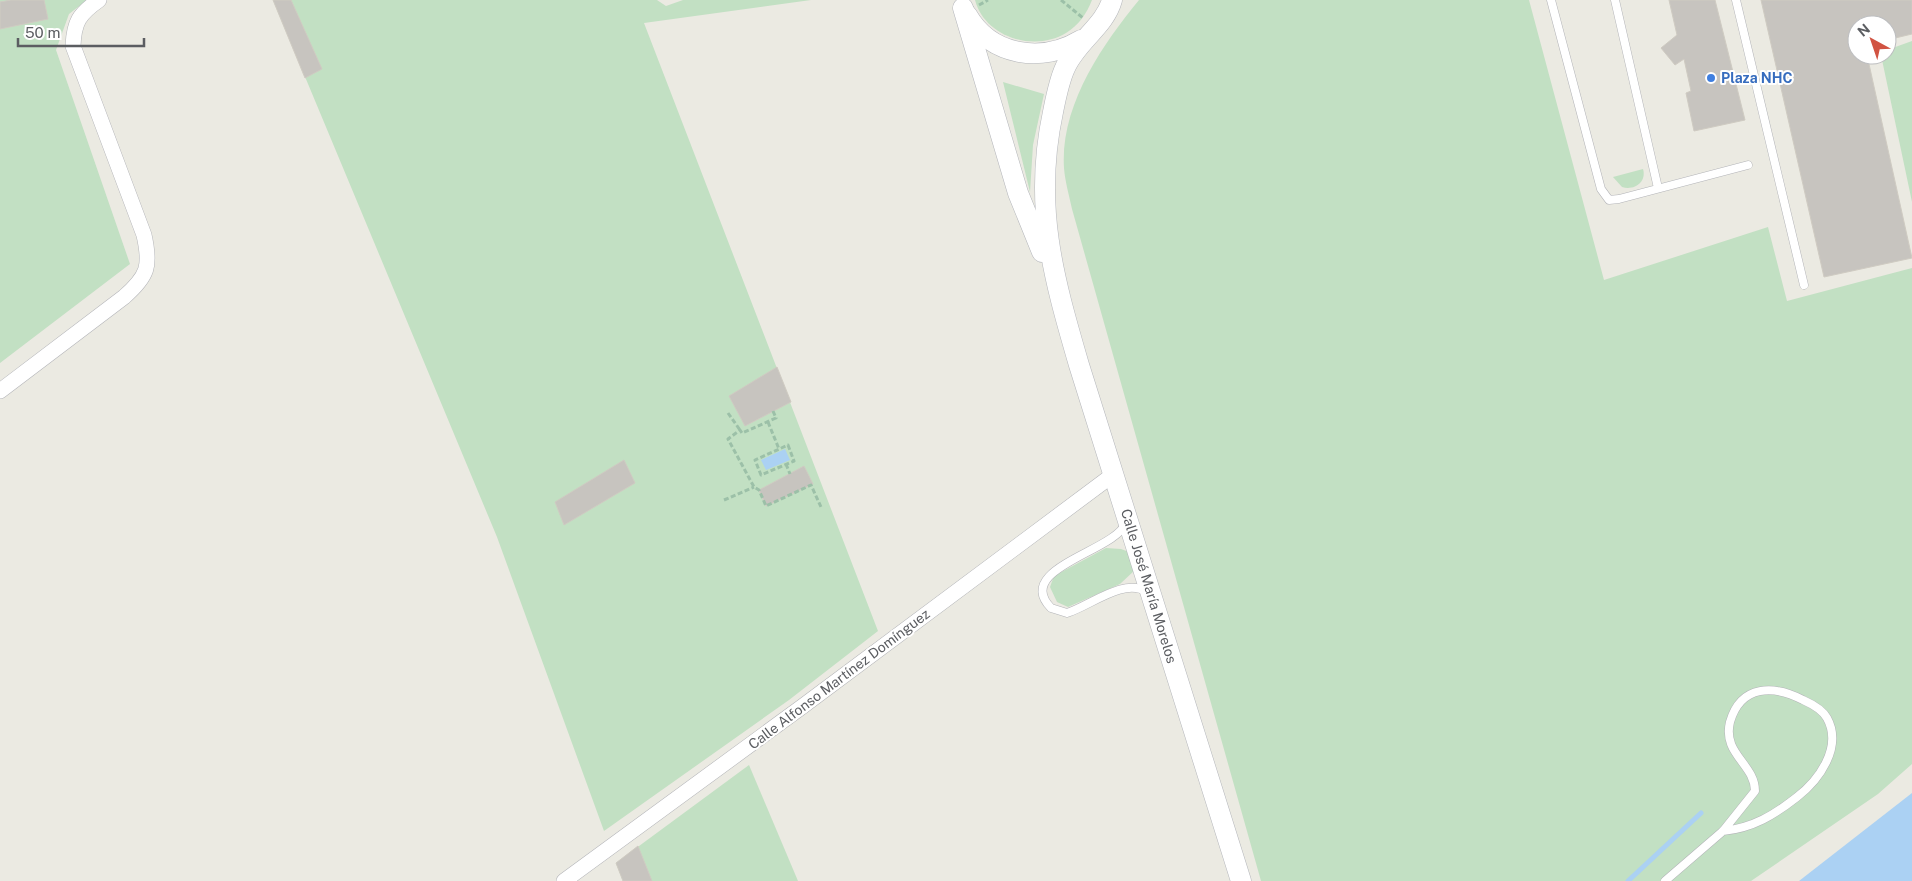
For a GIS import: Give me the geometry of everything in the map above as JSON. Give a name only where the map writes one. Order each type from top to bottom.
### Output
[{"type":"main road","points":[[1057,292],[1047,242],[1045,185],[1047,140],[1064,69],[1112,0]]},
{"type":"main road","points":[[961,4],[977,29],[987,38],[1009,50],[1048,54],[1060,51],[1089,33]]},
{"type":"main road","points":[[961,4],[1018,193],[1057,292]]},
{"type":"main road","name":"Calle José María Morelos","points":[[1057,292],[1241,881]]},
{"type":"street","points":[[0,391],[124,297],[142,279],[147,268],[148,254],[144,235],[73,46],[74,30],[80,15],[99,0]]},
{"type":"street","name":"Calle Alfonso Martínez Domínguez","points":[[564,881],[1114,474]]},
{"type":"lane","points":[[1551,0],[1603,193],[1609,200],[1614,201],[1748,165]]},
{"type":"lane","points":[[1615,0],[1658,188]]},
{"type":"lane","points":[[1736,0],[1804,285]]},
{"type":"lane","points":[[1128,516],[1124,527],[1116,536],[1050,574],[1043,586],[1042,594],[1051,608],[1067,613],[1131,586],[1142,589],[1152,596]]},
{"type":"lane","points":[[1665,881],[1723,831],[1755,791],[1752,778],[1736,755],[1728,737],[1730,723],[1738,705],[1759,690],[1770,689],[1792,694],[1817,708],[1827,718],[1832,734],[1828,759],[1818,777],[1795,798],[1764,821],[1740,830],[1723,831]]},
{"type":"path","points":[[1061,0],[1089,33]]},
{"type":"path","points":[[728,413],[742,433],[776,418],[773,411]]},
{"type":"path","points":[[768,422],[779,449]]},
{"type":"path","points":[[743,423],[728,439],[754,488],[759,490],[766,506],[811,485],[822,507]]},
{"type":"path","points":[[788,445],[794,461],[786,464],[761,475],[755,460],[788,445]]},
{"type":"path","points":[[786,464],[790,474]]},
{"type":"path","points":[[724,500],[754,488]]},
{"type":"green space","points":[[0,0],[87,0],[69,14],[56,50],[130,264],[0,363]]},
{"type":"green space","points":[[273,0],[657,0],[666,6],[683,0],[811,0],[644,23],[878,631],[789,700],[604,831],[497,537]]},
{"type":"green space","points":[[975,0],[1092,0],[1088,10],[1071,30],[1054,39],[1026,41],[1013,38],[989,24]]},
{"type":"green space","points":[[1139,0],[1529,0],[1604,280],[1768,227],[1787,301],[1912,268],[1912,764],[1878,794],[1751,881],[1261,881],[1066,183],[1064,168],[1065,145],[1076,99],[1098,57]]},
{"type":"green space","points":[[1912,41],[1912,202],[1883,65],[1897,65],[1897,46]]},
{"type":"green space","points":[[1003,82],[1044,94],[1033,145],[1030,192]]},
{"type":"green space","points":[[1643,169],[1643,178],[1631,188],[1622,187],[1613,177]]},
{"type":"green space","points":[[1106,548],[1121,549],[1129,552],[1135,570],[1120,584],[1068,607],[1057,602],[1050,587],[1054,576]]},
{"type":"green space","points":[[749,765],[798,881],[623,881],[616,863]]},
{"type":"water","points":[[785,449],[790,460],[766,470],[761,460]]},
{"type":"water","points":[[1912,793],[1912,881],[1799,881]]},
{"type":"building","points":[[44,0],[48,19],[0,29],[0,2]]},
{"type":"building","points":[[273,0],[291,0],[322,69],[305,78]]},
{"type":"building","name":"Plaza NHC","points":[[1669,0],[1715,0],[1745,120],[1694,131],[1686,93],[1691,91],[1684,59],[1675,65],[1661,48],[1677,35]]},
{"type":"building","points":[[1761,0],[1912,0],[1912,34],[1897,38],[1897,15],[1847,15],[1847,65],[1869,65],[1912,258],[1824,277]]},
{"type":"building","points":[[777,367],[791,402],[745,426],[729,396]]},
{"type":"building","points":[[624,460],[635,483],[564,525],[555,502]]},
{"type":"building","points":[[804,466],[813,484],[766,506],[759,490]]},
{"type":"building","points":[[638,846],[652,881],[623,881],[616,863]]},
{"type":"waterway","points":[[1628,881],[1701,813]]},
{"type":"place","name":"Plaza NHC","points":[[1711,78]]}]
